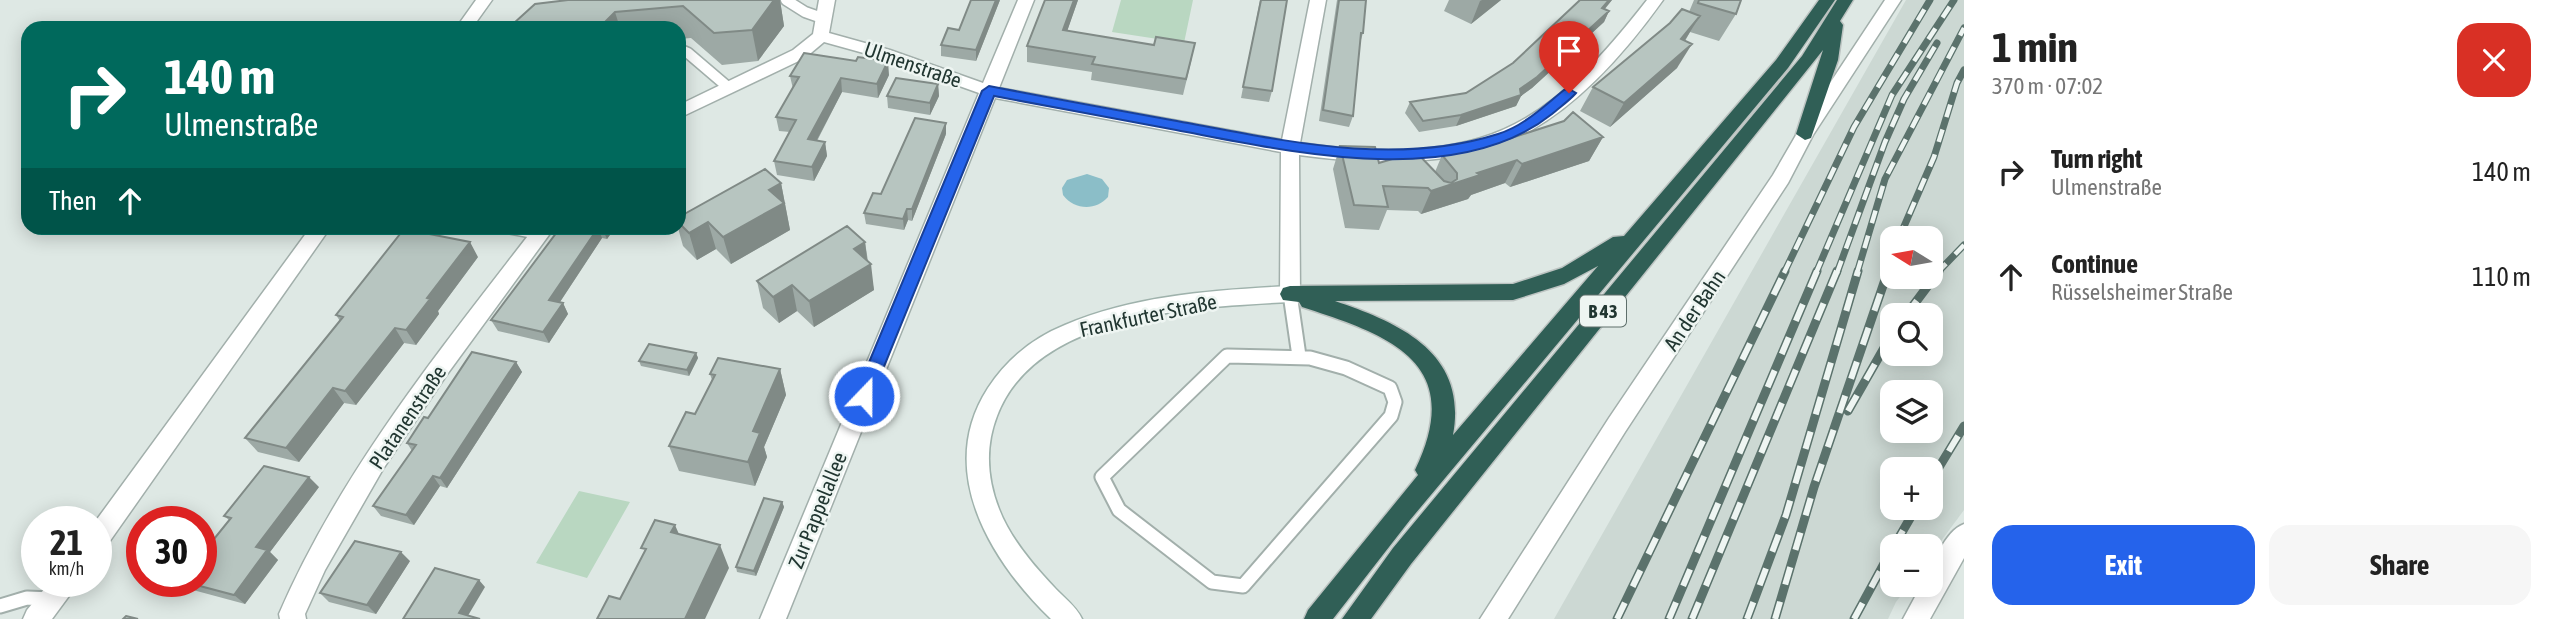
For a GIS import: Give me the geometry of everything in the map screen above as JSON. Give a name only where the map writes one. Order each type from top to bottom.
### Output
[{"type":"highway","points":[[1805,134],[1830,60],[1836,6]]},
{"type":"highway","name":"B 43","points":[[1317,619],[1401,512],[1639,230],[1782,64],[1836,6]]},
{"type":"highway","name":"B 43","points":[[1355,619],[1402,556],[1809,60],[1836,6]]},
{"type":"highway","points":[[1290,294],[1513,292],[1547,284],[1573,274],[1639,230]]},
{"type":"highway","points":[[1290,294],[1360,318],[1400,337],[1428,361],[1438,376],[1444,403],[1441,435],[1435,456],[1401,512]]},
{"type":"street","points":[[469,21],[484,0]]},
{"type":"street","points":[[686,110],[799,54],[821,27],[827,0]]},
{"type":"street","name":"Zur Pappelallee","points":[[773,619],[1026,0]]},
{"type":"street","points":[[1290,294],[1290,147],[1318,0]]},
{"type":"street","name":"Ulmenstraße","points":[[821,27],[848,41],[989,91],[1290,147],[1405,160],[1477,145],[1504,137],[1528,125],[1578,83],[1634,28],[1655,0]]},
{"type":"street","name":"An der Bahn","points":[[1493,619],[1617,425],[1781,178],[1805,134],[1893,0]]},
{"type":"street","points":[[112,518],[315,235]]},
{"type":"street","name":"Platanenstraße","points":[[293,619],[292,614],[307,578],[389,437],[538,235]]},
{"type":"street","name":"Frankfurter Straße","points":[[1069,619],[1008,550],[986,508],[977,469],[979,431],[992,397],[1002,381],[1028,355],[1071,331],[1103,320],[1237,297],[1290,294]]},
{"type":"street","points":[[1916,619],[1964,535]]},
{"type":"street","points":[[36,619],[54,597]]},
{"type":"lane","points":[[786,0],[805,12],[821,27]]},
{"type":"lane","points":[[686,52],[729,88]]},
{"type":"lane","points":[[1290,294],[1299,356]]},
{"type":"lane","points":[[1227,356],[1299,356],[1361,373],[1390,388],[1395,402],[1391,416],[1243,586],[1212,582],[1119,510],[1102,477],[1227,356]]},
{"type":"lane","points":[[0,606],[31,597]]},
{"type":"shaded area","points":[[1906,0],[1964,0],[1964,510],[1943,538],[1943,534],[1880,534],[1880,597],[1900,597],[1888,619],[1554,619]]},
{"type":"green space","points":[[1121,0],[1193,0],[1184,43],[1112,32]]},
{"type":"green space","points":[[579,491],[630,502],[587,578],[536,563]]},
{"type":"water","points":[[1087,174],[1102,179],[1109,188],[1108,197],[1097,205],[1085,207],[1073,204],[1063,195],[1062,188],[1067,180]]},
{"type":"building","points":[[568,0],[774,0],[752,30],[714,33],[683,6],[615,12],[606,21],[516,21],[535,4]]},
{"type":"building","points":[[971,0],[996,0],[976,50],[941,45],[948,28],[959,30]]},
{"type":"building","points":[[1045,0],[1074,0],[1063,30],[1154,45],[1156,37],[1195,43],[1186,79],[1092,64],[1095,57],[1027,46]]},
{"type":"building","points":[[1261,0],[1287,0],[1272,91],[1243,87]]},
{"type":"building","points":[[1339,0],[1366,0],[1353,116],[1323,110]]},
{"type":"building","points":[[1580,0],[1609,0],[1602,8],[1609,11],[1537,77],[1520,89],[1521,95],[1461,115],[1423,121],[1410,102],[1466,93],[1513,63]]},
{"type":"building","points":[[1699,0],[1741,0],[1736,14],[1698,3]]},
{"type":"building","points":[[1682,9],[1700,16],[1681,39],[1692,44],[1624,103],[1593,87],[1670,23]]},
{"type":"building","points":[[804,53],[856,61],[858,57],[888,61],[877,84],[841,78],[808,139],[825,142],[812,167],[774,161],[796,120],[776,117],[799,77],[790,76]]},
{"type":"building","points":[[896,78],[938,84],[930,103],[887,96]]},
{"type":"building","points":[[1573,112],[1603,137],[1522,164],[1517,160],[1431,191],[1428,188],[1383,186],[1388,207],[1354,205],[1340,146],[1375,147],[1379,163],[1416,152],[1444,181],[1451,183],[1457,179],[1457,173],[1442,155],[1498,137],[1502,141],[1564,121]]},
{"type":"building","points":[[915,118],[946,123],[912,209],[907,209],[903,219],[864,213],[873,193],[881,194]]},
{"type":"building","points":[[765,169],[781,183],[769,190],[784,203],[723,237],[708,222],[689,233],[686,230],[686,213]]},
{"type":"building","points":[[847,226],[865,242],[854,249],[871,264],[809,301],[792,285],[773,297],[757,281]]},
{"type":"building","points":[[399,235],[434,235],[470,242],[406,330],[395,328],[345,391],[333,388],[286,448],[245,438],[343,317],[336,315]]},
{"type":"building","points":[[555,235],[593,235],[549,300],[563,303],[543,332],[491,320]]},
{"type":"building","points":[[649,344],[696,353],[687,370],[639,361]]},
{"type":"building","points":[[472,352],[516,362],[440,478],[433,476],[406,515],[373,506],[416,445],[407,443],[424,417],[428,418]]},
{"type":"building","points":[[718,358],[780,369],[753,431],[760,433],[748,462],[669,446],[686,412],[695,414],[715,375],[710,374]]},
{"type":"building","points":[[264,466],[309,477],[256,547],[267,550],[234,595],[217,591],[217,535],[231,518],[224,516]]},
{"type":"building","points":[[764,498],[782,502],[754,571],[736,567]]},
{"type":"building","points":[[655,520],[675,525],[671,532],[720,545],[685,619],[597,619],[609,596],[620,599],[646,549],[641,548]]},
{"type":"building","points":[[355,541],[401,552],[367,605],[320,593]]},
{"type":"building","points":[[435,568],[479,580],[459,613],[480,619],[403,619]]},
{"type":"railway","points":[[1784,273],[1854,127],[1930,0]]},
{"type":"railway","points":[[1816,273],[1892,95],[1954,0]]},
{"type":"railway","points":[[1857,273],[1885,179],[1964,28]]},
{"type":"railway","points":[[1837,273],[1885,142],[1904,99],[1937,43]]},
{"type":"railway","points":[[1904,226],[1934,157],[1957,83],[1964,70]]},
{"type":"railway","points":[[1943,267],[1964,245]]},
{"type":"railway","points":[[1617,619],[1785,271]]},
{"type":"railway","points":[[1669,619],[1817,271]]},
{"type":"railway","points":[[1692,619],[1837,271]]},
{"type":"railway","points":[[1747,619],[1786,515],[1858,271]]},
{"type":"railway","points":[[1775,619],[1814,487],[1882,289]]},
{"type":"railway","points":[[1915,303],[1926,289]]},
{"type":"railway","points":[[1848,411],[1880,355]]},
{"type":"railway","points":[[1943,461],[1964,426]]},
{"type":"railway","points":[[1901,534],[1909,520]]},
{"type":"railway","points":[[1854,619],[1880,571]]},
{"type":"route","points":[[864,396],[989,91],[1290,147],[1401,156],[1477,145],[1504,137],[1528,125],[1569,93]]}]
